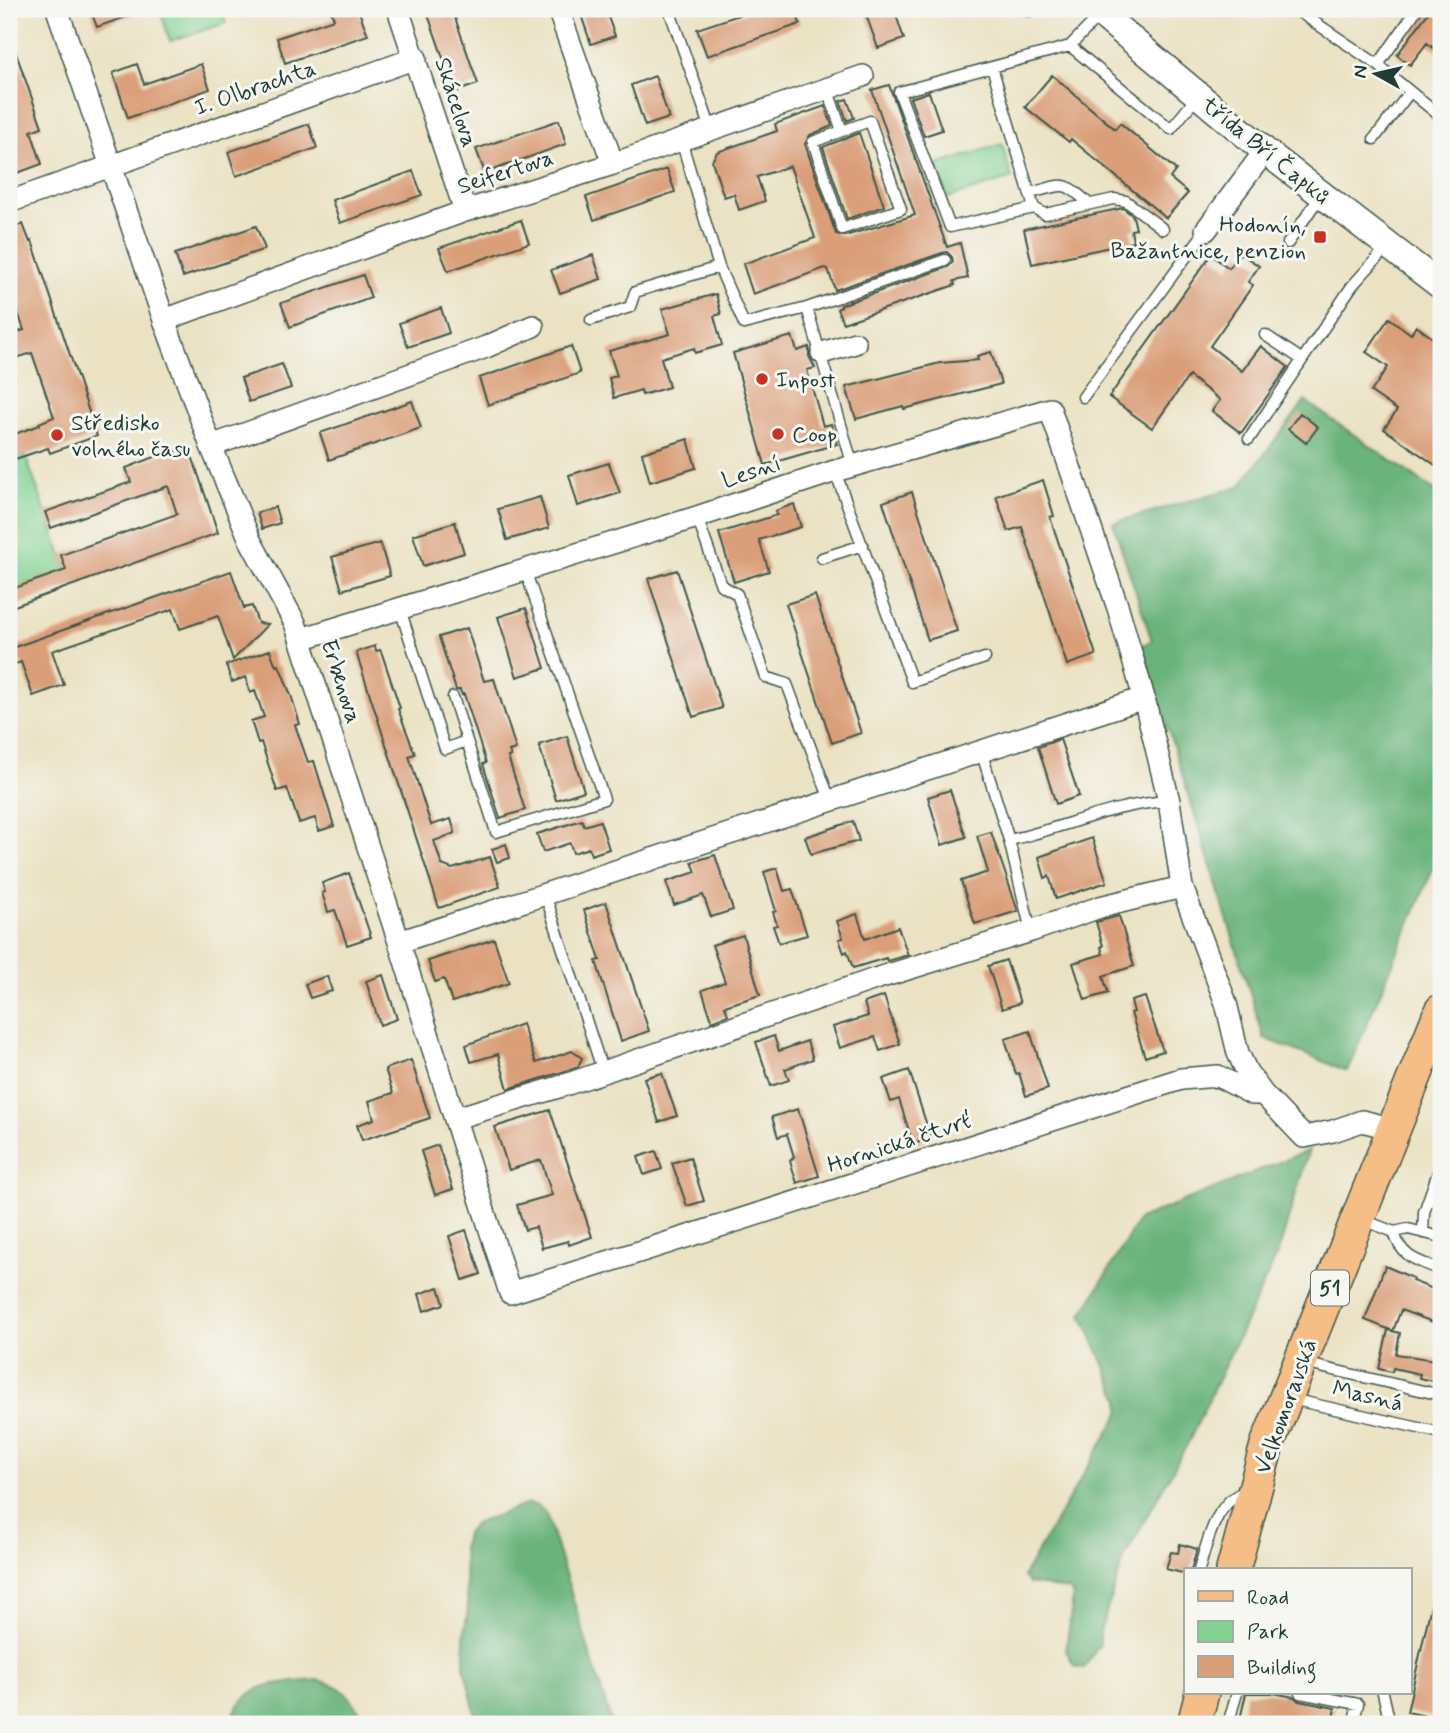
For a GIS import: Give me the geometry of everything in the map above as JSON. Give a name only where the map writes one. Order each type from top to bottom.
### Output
[{"type":"main road","name":"Velkomoravská","points":[[1234,1568],[1254,1489],[1285,1398],[1441,1011]]},
{"type":"main road","points":[[1194,1724],[1202,1694]]},
{"type":"street","name":"Erbenova","points":[[57,9],[164,320],[211,446],[250,540],[293,617],[399,942]]},
{"type":"street","name":"Skácelova","points":[[398,9],[465,211]]},
{"type":"street","points":[[558,9],[613,164]]},
{"type":"street","name":"třída Bří Čapků","points":[[1098,11],[1321,195],[1441,286]]},
{"type":"street","name":"I. Olbrachta","points":[[9,202],[416,58]]},
{"type":"street","name":"Seifertova","points":[[164,320],[465,211],[613,164],[863,76]]},
{"type":"street","name":"třída Bří Čapků","points":[[1206,230],[1265,150]]},
{"type":"street","points":[[211,446],[486,347],[533,326]]},
{"type":"street","points":[[822,354],[855,343]]},
{"type":"street","name":"Lesní","points":[[301,639],[844,469],[1050,409],[1118,608],[1144,698]]},
{"type":"street","points":[[399,942],[1144,698],[1169,801],[1182,887],[1226,1003],[1238,1053],[1247,1072],[1263,1094],[1304,1138],[1362,1121],[1394,1129]]},
{"type":"street","points":[[456,1118],[1100,907],[1182,887]]},
{"type":"street","name":"Hornická čtvrť","points":[[399,942],[510,1293],[1181,1079],[1218,1076]]},
{"type":"street","points":[[1238,1053],[1218,1076],[1252,1094],[1263,1094]]},
{"type":"lane","points":[[669,9],[711,129]]},
{"type":"lane","points":[[1022,9],[1032,9]]},
{"type":"lane","points":[[1295,9],[1378,65],[1441,117]]},
{"type":"lane","points":[[1378,65],[1417,9]]},
{"type":"lane","points":[[1098,11],[1070,46],[899,92],[950,227],[1034,208],[1045,214],[1114,199],[1126,201],[1163,229]]},
{"type":"lane","points":[[1070,46],[1171,129],[1198,96]]},
{"type":"lane","points":[[992,68],[1034,208]]},
{"type":"lane","points":[[827,88],[842,131]]},
{"type":"lane","points":[[1374,139],[1410,92]]},
{"type":"lane","points":[[870,121],[901,209],[842,229],[813,142],[842,131],[870,121]]},
{"type":"lane","points":[[681,139],[719,267],[744,324],[807,308],[945,260]]},
{"type":"lane","points":[[1030,192],[1064,185],[1071,187],[1089,204]]},
{"type":"lane","points":[[1288,243],[1321,195]]},
{"type":"lane","name":"třída Bří Čapků","points":[[1083,397],[1206,230]]},
{"type":"lane","points":[[1249,439],[1352,286],[1376,263],[1388,246]]},
{"type":"lane","points":[[591,320],[630,307],[635,292],[719,267]]},
{"type":"lane","points":[[807,308],[822,354],[844,469],[863,545],[912,682],[985,657]]},
{"type":"lane","points":[[1265,335],[1301,359]]},
{"type":"lane","points":[[697,517],[720,585],[737,594],[766,677],[787,684],[830,800]]},
{"type":"lane","points":[[822,558],[863,545]]},
{"type":"lane","points":[[453,698],[496,832],[604,799],[525,570]]},
{"type":"lane","points":[[400,609],[445,749],[466,741]]},
{"type":"lane","points":[[982,751],[1009,840],[1031,931]]},
{"type":"lane","points":[[1009,840],[1035,835],[1126,805],[1169,801]]},
{"type":"lane","points":[[545,894],[603,1072]]},
{"type":"lane","points":[[1423,1233],[1424,1212],[1441,1164]]},
{"type":"lane","points":[[1358,1218],[1394,1232],[1408,1229],[1441,1237]]},
{"type":"lane","points":[[1394,1232],[1396,1241],[1409,1258],[1441,1270]]},
{"type":"lane","points":[[1300,1362],[1441,1395]]},
{"type":"lane","name":"Masná","points":[[1285,1398],[1441,1433]]},
{"type":"lane","points":[[1200,1568],[1218,1518],[1229,1500],[1254,1489]]},
{"type":"lane","points":[[1228,1724],[1237,1694]]},
{"type":"lane","points":[[1305,1694],[1358,1704],[1353,1724]]},
{"type":"lane","points":[[1383,1694],[1390,1724]]},
{"type":"green space","points":[[174,9],[221,9],[226,23],[170,41],[161,13]]},
{"type":"green space","points":[[1002,144],[1012,178],[948,198],[937,165]]},
{"type":"green space","points":[[1305,401],[1441,495],[1441,850],[1347,1071],[1264,1038],[1142,645],[1152,641],[1113,523],[1240,486]]},
{"type":"green space","points":[[25,455],[67,570],[9,590],[9,461]]},
{"type":"green space","points":[[1309,1150],[1278,1253],[1189,1441],[1125,1556],[1100,1631],[1100,1644],[1084,1668],[1074,1666],[1066,1650],[1073,1596],[1069,1590],[1029,1583],[1023,1576],[1120,1413],[1120,1400],[1082,1315],[1139,1219]]},
{"type":"green space","points":[[528,1504],[538,1506],[546,1513],[612,1724],[479,1724],[476,1717],[464,1666],[468,1607],[463,1550],[466,1533],[476,1523]]},
{"type":"green space","points":[[317,1680],[327,1682],[348,1695],[367,1724],[229,1724],[236,1709],[254,1691],[275,1684]]},
{"type":"building","points":[[90,9],[142,9],[143,11],[97,27]]},
{"type":"building","points":[[330,9],[358,9],[368,35],[285,63],[277,38],[334,19]]},
{"type":"building","points":[[426,9],[452,9],[478,84],[455,92]]},
{"type":"building","points":[[579,9],[605,9],[615,36],[591,44]]},
{"type":"building","points":[[757,9],[795,9],[800,24],[707,56],[697,29]]},
{"type":"building","points":[[864,9],[894,9],[904,39],[878,48]]},
{"type":"building","points":[[1431,9],[1441,9],[1441,54],[1427,43],[1410,65],[1397,55]]},
{"type":"building","points":[[9,39],[42,127],[31,131],[42,164],[9,176],[9,138],[16,135],[9,113]]},
{"type":"building","points":[[137,64],[144,84],[201,64],[210,89],[128,118],[113,73]]},
{"type":"building","points":[[1052,75],[1115,129],[1120,123],[1176,170],[1170,178],[1188,193],[1166,218],[1071,139],[1069,142],[1025,107]]},
{"type":"building","points":[[655,76],[669,118],[645,126],[631,85]]},
{"type":"building","points":[[889,85],[947,247],[960,243],[968,278],[954,281],[955,285],[843,323],[837,309],[841,305],[948,267],[953,262],[952,257],[947,252],[942,253],[835,290],[828,269],[825,268],[753,294],[743,264],[815,238],[790,166],[757,177],[765,201],[739,210],[734,194],[724,197],[712,161],[717,152],[777,131],[775,124],[825,106],[832,126],[810,135],[805,144],[836,234],[845,236],[915,215],[872,90]]},
{"type":"building","points":[[929,92],[942,130],[924,136],[910,98]]},
{"type":"building","points":[[847,99],[854,118],[847,121],[840,101]]},
{"type":"building","points":[[559,120],[566,144],[485,173],[476,149]]},
{"type":"building","points":[[309,124],[317,148],[236,176],[228,152]]},
{"type":"building","points":[[859,133],[884,206],[847,219],[823,147]]},
{"type":"building","points":[[667,169],[675,192],[594,220],[586,197]]},
{"type":"building","points":[[413,171],[422,195],[340,223],[332,200]]},
{"type":"building","points":[[1123,208],[1133,216],[1136,229],[1131,230],[1133,242],[1032,264],[1024,229]]},
{"type":"building","points":[[521,220],[529,243],[448,271],[439,248]]},
{"type":"building","points":[[23,224],[30,242],[32,241],[97,436],[50,453],[48,448],[9,461],[9,436],[54,417],[32,353],[13,359],[9,347],[9,335],[24,330],[9,286],[9,229]]},
{"type":"building","points":[[256,226],[265,249],[183,277],[175,254]]},
{"type":"building","points":[[1240,253],[1259,266],[1248,282],[1253,285],[1210,346],[1242,371],[1261,346],[1288,367],[1241,433],[1212,411],[1220,400],[1189,376],[1152,428],[1109,397],[1211,255],[1229,268]]},
{"type":"building","points":[[593,255],[601,279],[560,293],[551,270]]},
{"type":"building","points":[[363,275],[371,298],[290,327],[281,303]]},
{"type":"building","points":[[716,294],[721,314],[714,316],[722,345],[695,353],[694,348],[661,358],[669,387],[642,395],[641,390],[614,398],[609,378],[617,376],[609,351],[670,334],[662,309]]},
{"type":"building","points":[[441,308],[449,333],[408,347],[399,323]]},
{"type":"building","points":[[1389,318],[1411,334],[1416,326],[1441,344],[1441,469],[1384,429],[1397,410],[1371,392],[1388,367],[1366,352]]},
{"type":"building","points":[[792,336],[797,351],[809,347],[809,356],[815,368],[807,370],[823,426],[831,424],[837,444],[765,465],[733,353]]},
{"type":"building","points":[[571,346],[580,373],[488,405],[479,378]]},
{"type":"building","points":[[991,352],[1001,384],[856,419],[846,387],[940,363],[978,360],[977,356]]},
{"type":"building","points":[[282,364],[291,388],[249,402],[241,378]]},
{"type":"building","points":[[412,401],[421,428],[329,460],[320,433]]},
{"type":"building","points":[[1300,413],[1318,427],[1306,443],[1288,429]]},
{"type":"building","points":[[688,439],[696,468],[650,482],[642,453]]},
{"type":"building","points":[[189,447],[218,533],[9,608],[9,590],[66,570],[61,555],[177,514],[168,486],[51,528],[45,512],[131,482],[126,468],[173,450],[174,452]]},
{"type":"building","points":[[609,463],[620,493],[578,506],[569,475]]},
{"type":"building","points":[[1043,480],[1054,516],[1050,517],[1096,655],[1067,665],[1022,527],[1008,531],[996,496]]},
{"type":"building","points":[[912,492],[957,631],[928,640],[883,502]]},
{"type":"building","points":[[540,497],[549,528],[507,540],[498,509]]},
{"type":"building","points":[[794,504],[801,527],[759,540],[769,571],[734,582],[719,533],[777,515],[775,511]]},
{"type":"building","points":[[275,507],[280,523],[262,529],[257,513]]},
{"type":"building","points":[[455,522],[464,553],[423,566],[413,535]]},
{"type":"building","points":[[380,543],[390,576],[342,590],[332,557]]},
{"type":"building","points":[[677,570],[722,708],[693,717],[648,579]]},
{"type":"building","points":[[231,571],[244,608],[252,606],[258,623],[268,624],[233,660],[218,616],[180,629],[173,609],[52,651],[64,685],[33,696],[21,662],[9,666],[9,649]]},
{"type":"building","points":[[815,595],[861,733],[832,743],[786,604]]},
{"type":"building","points":[[526,608],[545,668],[517,677],[498,617]]},
{"type":"building","points":[[467,628],[484,681],[494,679],[516,749],[509,751],[511,756],[508,757],[525,810],[500,818],[464,694],[456,690],[439,637]]},
{"type":"building","points":[[375,646],[376,651],[380,650],[382,654],[415,754],[409,756],[431,825],[451,819],[455,833],[434,841],[442,865],[452,869],[490,857],[500,887],[439,908],[356,652]]},
{"type":"building","points":[[270,650],[292,698],[300,724],[295,725],[308,762],[314,761],[334,826],[319,831],[315,818],[299,823],[287,788],[277,791],[251,721],[264,717],[255,691],[250,693],[246,677],[232,682],[226,665]]},
{"type":"building","points":[[567,736],[584,791],[556,800],[539,745]]},
{"type":"building","points":[[1060,739],[1079,796],[1056,804],[1038,747]]},
{"type":"building","points":[[950,790],[966,837],[942,845],[928,797]]},
{"type":"building","points":[[582,820],[584,826],[600,821],[609,849],[591,855],[589,848],[573,853],[570,843],[543,852],[537,834]]},
{"type":"building","points":[[853,821],[859,841],[811,854],[805,837]]},
{"type":"building","points":[[991,832],[1018,911],[975,924],[961,881],[988,872],[977,836]]},
{"type":"building","points":[[1092,838],[1107,882],[1056,899],[1049,876],[1045,878],[1039,857]]},
{"type":"building","points":[[506,844],[510,858],[497,862],[492,849]]},
{"type":"building","points":[[715,855],[733,910],[711,917],[703,895],[674,905],[666,882],[696,872],[692,862]]},
{"type":"building","points":[[777,868],[784,891],[792,889],[807,935],[779,943],[773,926],[777,925],[773,912],[776,911],[764,872]]},
{"type":"building","points":[[349,873],[371,937],[347,945],[335,910],[328,912],[322,883]]},
{"type":"building","points":[[606,902],[649,1031],[621,1041],[596,961],[600,960],[584,910]]},
{"type":"building","points":[[857,914],[865,939],[898,927],[908,955],[887,961],[886,958],[853,968],[839,939],[843,938],[837,921]]},
{"type":"building","points":[[1119,916],[1134,966],[1103,976],[1108,993],[1085,1000],[1073,963],[1103,954],[1096,922]]},
{"type":"building","points":[[743,935],[760,995],[725,1006],[728,1015],[712,1021],[702,990],[725,982],[712,945]]},
{"type":"building","points":[[494,939],[509,983],[452,1002],[444,979],[435,982],[428,961]]},
{"type":"building","points":[[1006,960],[1020,1003],[1002,1009],[988,966]]},
{"type":"building","points":[[383,975],[397,1019],[380,1025],[366,981]]},
{"type":"building","points":[[327,976],[332,991],[310,998],[305,984]]},
{"type":"building","points":[[884,996],[900,1044],[880,1051],[875,1037],[840,1048],[833,1027],[868,1016],[864,1003]]},
{"type":"building","points":[[1145,997],[1163,1051],[1145,1057],[1131,1013],[1134,1012],[1131,1001]]},
{"type":"building","points":[[522,1024],[536,1063],[572,1051],[582,1058],[578,1067],[508,1089],[498,1054],[471,1062],[466,1045]]},
{"type":"building","points":[[1030,1031],[1048,1089],[1026,1096],[1005,1039]]},
{"type":"building","points":[[774,1036],[779,1051],[807,1041],[813,1059],[785,1069],[789,1080],[771,1086],[756,1042]]},
{"type":"building","points":[[411,1060],[430,1118],[362,1140],[357,1125],[374,1119],[369,1101],[393,1093],[385,1069]]},
{"type":"building","points":[[909,1070],[931,1138],[913,1144],[899,1099],[891,1102],[883,1079]]},
{"type":"building","points":[[662,1073],[677,1116],[659,1122],[644,1078]]},
{"type":"building","points":[[798,1109],[819,1176],[797,1183],[790,1161],[794,1157],[787,1134],[778,1137],[772,1117]]},
{"type":"building","points":[[550,1110],[592,1237],[569,1245],[568,1241],[542,1248],[536,1227],[525,1230],[517,1205],[552,1195],[541,1160],[509,1170],[495,1127]]},
{"type":"building","points":[[438,1145],[453,1189],[435,1195],[421,1151]]},
{"type":"building","points":[[656,1151],[662,1169],[644,1175],[638,1157]]},
{"type":"building","points":[[690,1157],[704,1201],[687,1206],[672,1163]]},
{"type":"building","points":[[466,1230],[481,1274],[463,1280],[449,1236]]},
{"type":"building","points":[[1385,1266],[1413,1278],[1412,1281],[1441,1292],[1441,1325],[1401,1310],[1393,1331],[1365,1320]]},
{"type":"building","points":[[439,1287],[444,1304],[424,1311],[419,1294]]},
{"type":"building","points":[[1388,1330],[1400,1333],[1396,1354],[1441,1361],[1441,1383],[1419,1378],[1420,1374],[1393,1368],[1392,1372],[1379,1369]]},
{"type":"building","points":[[1180,1544],[1197,1549],[1192,1568],[1184,1568],[1184,1574],[1166,1569],[1171,1552],[1178,1553]]},
{"type":"building","points":[[1435,1588],[1441,1589],[1441,1719],[1407,1712]]},
{"type":"building","points":[[1246,1694],[1278,1694],[1335,1708],[1332,1724],[1239,1724]]},
{"type":"place","name":"Hodonín, Bažantnice, penzion","points":[[1320,237]]},
{"type":"place","name":"Inpost","points":[[762,379]]},
{"type":"place","name":"Coop","points":[[778,434]]},
{"type":"place","name":"Středisko volného času","points":[[57,435]]}]
